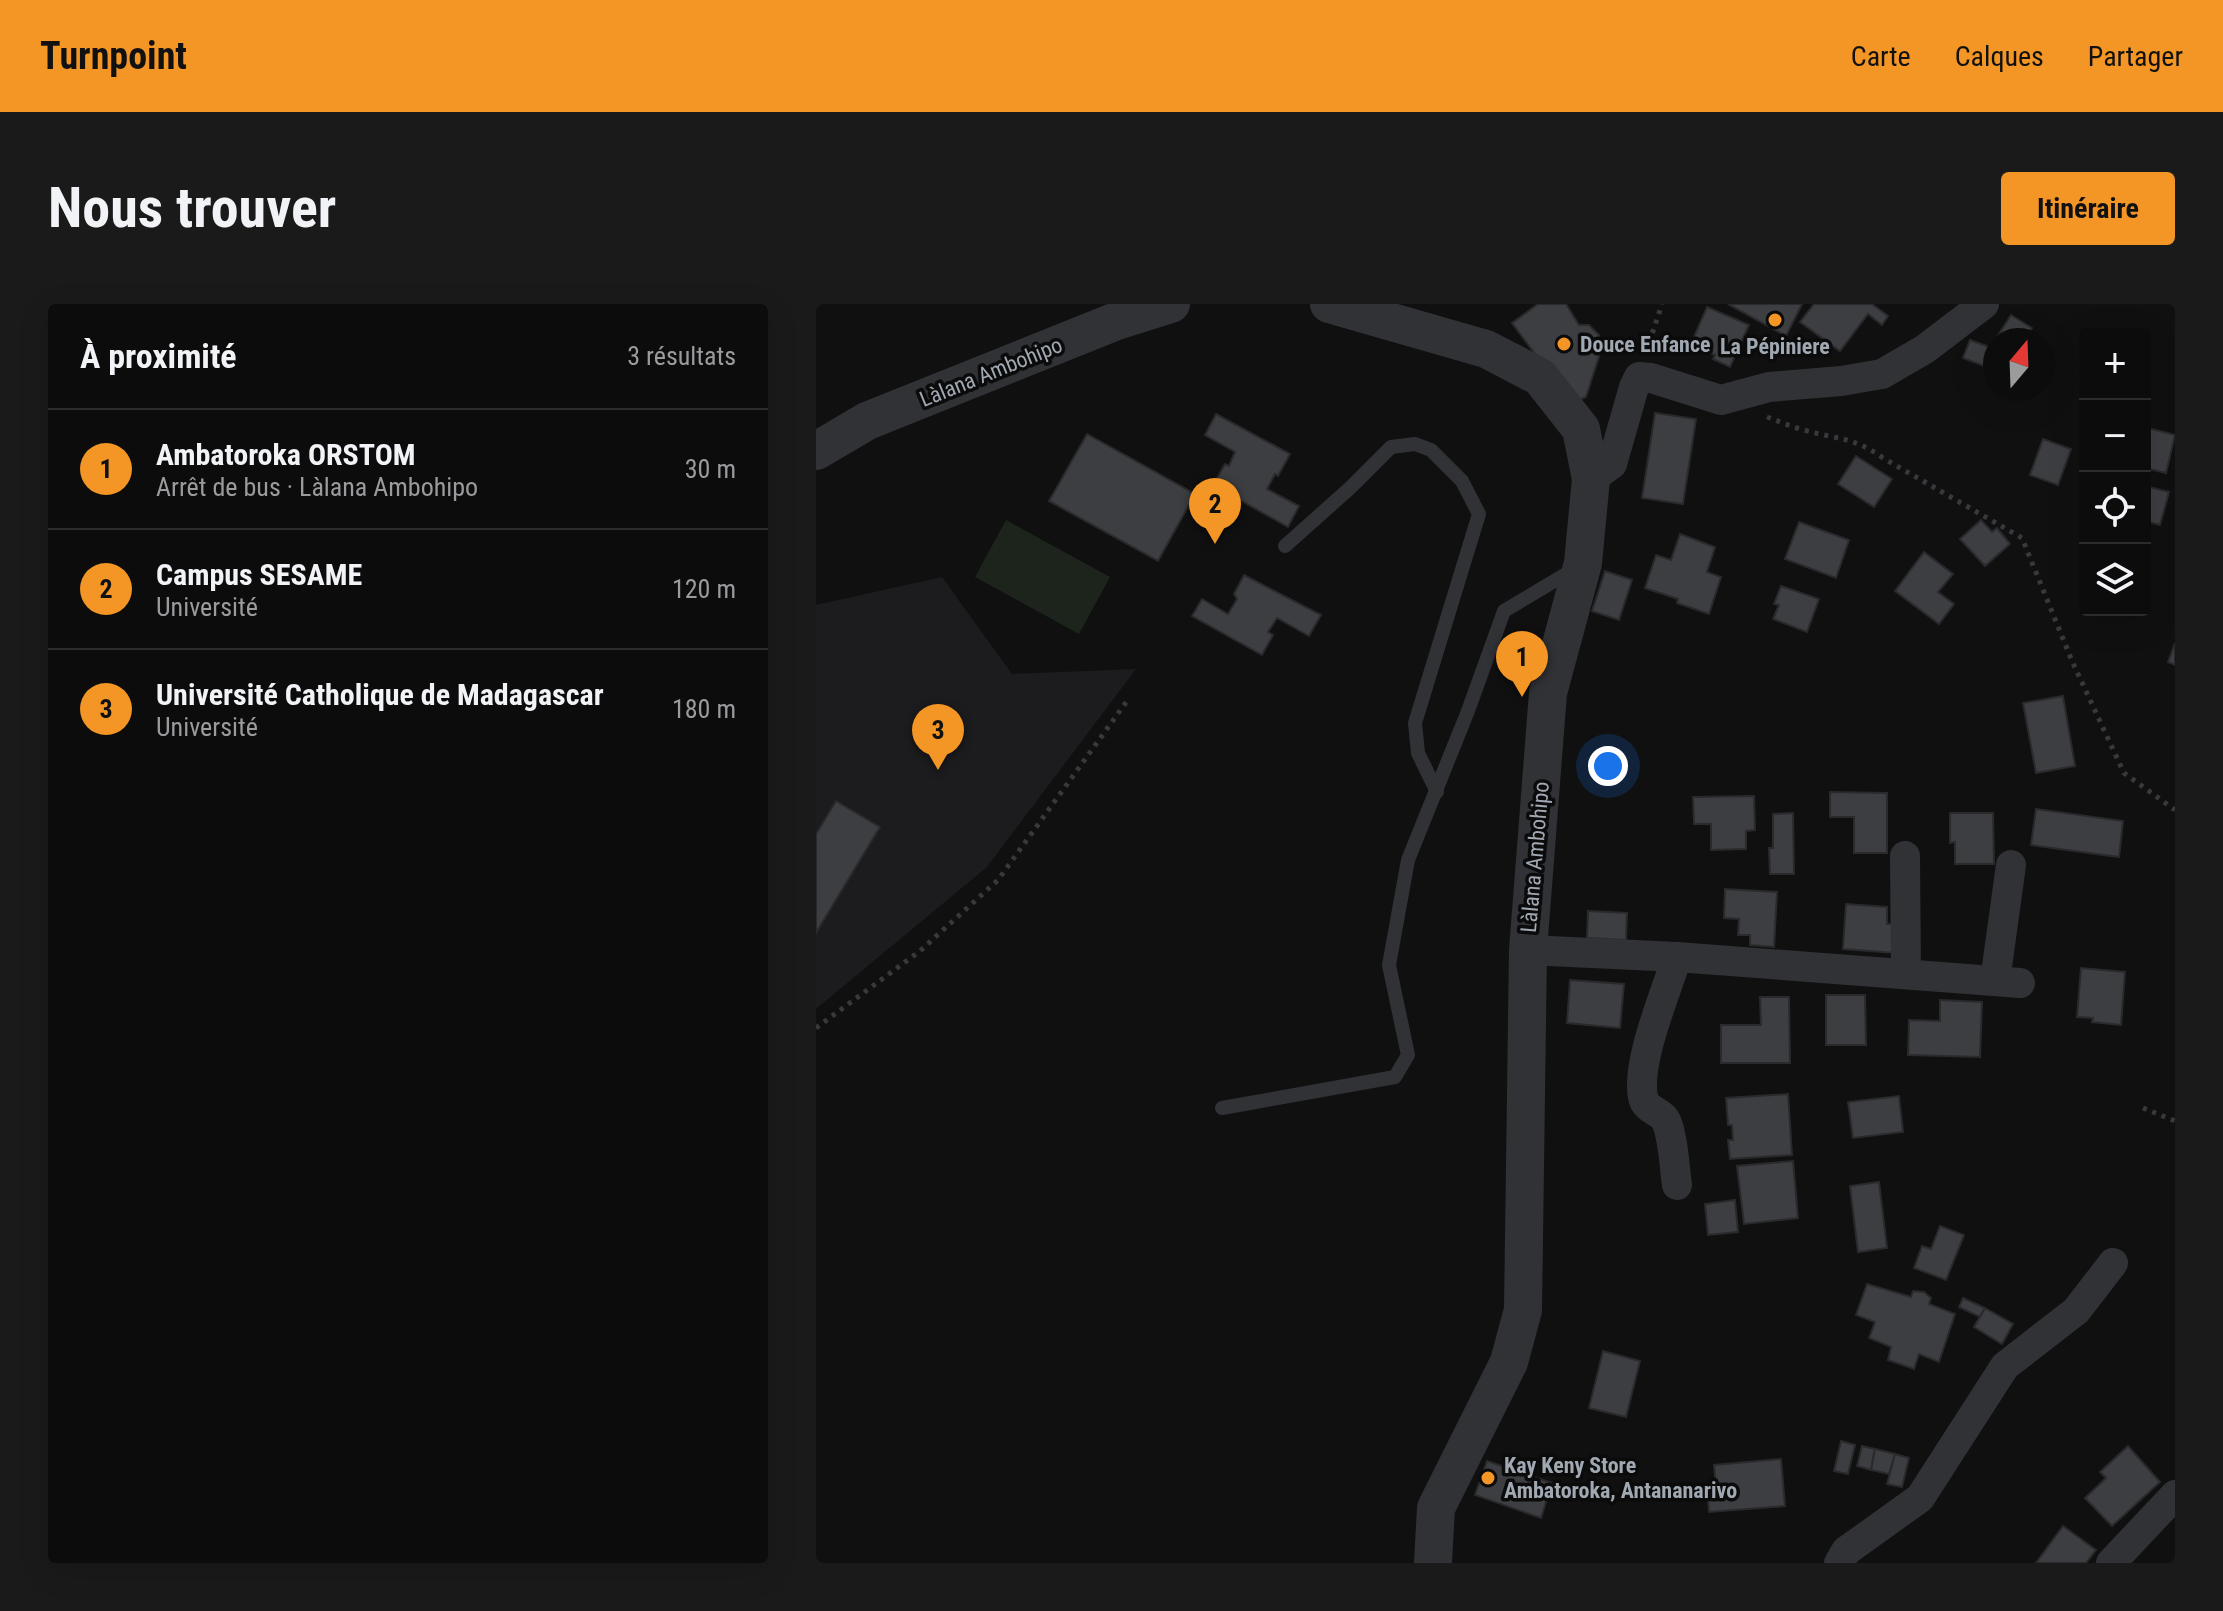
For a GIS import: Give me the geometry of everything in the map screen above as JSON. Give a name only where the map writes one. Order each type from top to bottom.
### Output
[{"type":"street","name":"Làlana Ambohipo","points":[[816,451],[867,421],[1114,322],[1171,304]]},
{"type":"street","name":"Làlana Ambohipo","points":[[1329,304],[1486,349],[1540,377],[1581,429],[1591,479],[1583,563],[1548,693],[1528,950],[1523,1310],[1509,1362],[1436,1508],[1433,1563]]},
{"type":"street","points":[[1591,479],[1612,464],[1639,377],[1721,400],[1769,387],[1882,374],[1925,349],[1984,304]]},
{"type":"street","points":[[1905,856],[1906,974]]},
{"type":"street","points":[[1528,950],[1677,957],[2008,982],[2011,865]]},
{"type":"street","points":[[1677,957],[1643,1065],[1642,1094],[1648,1108],[1662,1115],[1667,1124],[1677,1185]]},
{"type":"street","points":[[1839,1563],[1846,1551],[1920,1498],[2005,1366],[2076,1311],[2113,1263]]},
{"type":"street","points":[[2111,1563],[2175,1495]]},
{"type":"lane","points":[[1285,546],[1391,447],[1415,444],[1431,450],[1462,481],[1479,514],[1415,723],[1418,753],[1437,792]]},
{"type":"lane","points":[[1222,1108],[1395,1077],[1408,1055],[1389,965],[1408,860],[1437,792],[1504,611],[1583,563]]},
{"type":"path","points":[[1639,377],[1657,311],[1662,304]]},
{"type":"path","points":[[1721,400],[1805,431],[1848,438],[1864,444],[2022,538],[2072,661],[2124,773],[2175,810]]},
{"type":"path","points":[[816,1028],[920,951],[998,880],[1127,701]]},
{"type":"path","points":[[2143,1108],[2175,1121]]},
{"type":"shaded area","points":[[1006,520],[1110,577],[1079,634],[975,577]]},
{"type":"shaded area","points":[[942,577],[1012,674],[1136,669],[987,867],[816,1009],[816,605]]},
{"type":"building","name":"Douce Enfance","points":[[1538,304],[1566,304],[1579,325],[1589,325],[1599,335],[1600,353],[1586,397],[1577,401],[1567,397],[1512,323]]},
{"type":"building","name":"La Pépiniere","points":[[1728,304],[1802,304],[1786,336]]},
{"type":"building","points":[[1814,304],[1872,304],[1888,316],[1882,325],[1868,314],[1840,351],[1800,322]]},
{"type":"building","points":[[1707,307],[1749,325],[1730,367],[1713,359],[1715,355],[1691,344]]},
{"type":"building","points":[[2011,315],[2032,328],[2003,328]]},
{"type":"building","points":[[1970,340],[1983,345],[1983,366],[1963,358]]},
{"type":"building","points":[[1655,413],[1696,419],[1683,504],[1642,498]]},
{"type":"building","points":[[1216,414],[1290,454],[1267,489],[1299,506],[1288,527],[1213,485],[1225,464],[1229,466],[1235,452],[1205,435]]},
{"type":"building","points":[[2151,429],[2175,435],[2166,473],[2151,469]]},
{"type":"building","points":[[1087,434],[1195,494],[1158,561],[1049,501]]},
{"type":"building","points":[[2043,439],[2071,449],[2058,485],[2030,475]]},
{"type":"building","points":[[1856,456],[1892,479],[1874,507],[1838,484]]},
{"type":"building","points":[[2151,488],[2169,492],[2160,525],[2151,523]]},
{"type":"building","points":[[1981,520],[1992,532],[1997,528],[2010,544],[1985,566],[1960,539]]},
{"type":"building","points":[[1799,522],[1849,540],[1836,578],[1785,559]]},
{"type":"building","points":[[1680,534],[1715,547],[1707,572],[1721,577],[1709,614],[1645,588],[1656,555],[1671,560]]},
{"type":"building","points":[[1924,552],[1953,574],[1938,592],[1954,604],[1939,624],[1895,591]]},
{"type":"building","points":[[1605,571],[1632,580],[1619,620],[1592,611]]},
{"type":"building","points":[[1244,575],[1321,615],[1309,636],[1277,618],[1268,632],[1273,635],[1262,655],[1192,616],[1202,599],[1228,614],[1237,599],[1234,594]]},
{"type":"building","points":[[1781,586],[1819,599],[1807,632],[1773,619],[1779,605],[1774,604]]},
{"type":"building","points":[[2175,643],[2175,665],[2168,662]]},
{"type":"building","points":[[2063,696],[2075,766],[2036,773],[2023,703]]},
{"type":"building","points":[[1830,792],[1887,793],[1887,853],[1854,853],[1854,817],[1830,817]]},
{"type":"building","points":[[1754,796],[1755,830],[1746,831],[1746,849],[1711,850],[1711,824],[1694,824],[1693,797]]},
{"type":"building","points":[[836,801],[880,827],[816,933],[816,834]]},
{"type":"building","points":[[2036,809],[2123,821],[2119,857],[2031,845]]},
{"type":"building","points":[[1793,813],[1794,874],[1770,874],[1773,814]]},
{"type":"building","points":[[1950,813],[1993,813],[1994,864],[1955,864],[1955,842],[1950,843]]},
{"type":"building","points":[[1725,889],[1777,892],[1774,947],[1750,945],[1750,935],[1738,935],[1739,919],[1724,918]]},
{"type":"building","points":[[1846,904],[1887,907],[1887,924],[1896,924],[1895,953],[1843,949]]},
{"type":"building","points":[[1588,911],[1627,913],[1626,940],[1587,938]]},
{"type":"building","points":[[2081,968],[2125,972],[2121,1025],[2077,1017]]},
{"type":"building","points":[[1570,980],[1624,984],[1620,1028],[1567,1023]]},
{"type":"building","points":[[1826,995],[1865,995],[1866,1045],[1826,1045]]},
{"type":"building","points":[[1760,997],[1789,997],[1790,1063],[1721,1063],[1721,1025],[1761,1025]]},
{"type":"building","points":[[1940,1000],[1982,1002],[1980,1057],[1908,1055],[1909,1020],[1940,1021]]},
{"type":"building","points":[[1788,1094],[1792,1155],[1730,1159],[1728,1140],[1733,1140],[1732,1125],[1728,1125],[1726,1098]]},
{"type":"building","points":[[1899,1096],[1903,1132],[1853,1138],[1848,1102]]},
{"type":"building","points":[[1793,1161],[1798,1218],[1744,1224],[1737,1166]]},
{"type":"building","points":[[1879,1182],[1887,1248],[1858,1252],[1850,1186]]},
{"type":"building","points":[[1735,1200],[1738,1232],[1708,1235],[1705,1204]]},
{"type":"building","points":[[1940,1226],[1964,1235],[1946,1280],[1914,1268],[1922,1246],[1931,1249]]},
{"type":"building","points":[[1867,1284],[1911,1297],[1913,1291],[1924,1292],[1931,1298],[1929,1304],[1955,1314],[1939,1362],[1919,1354],[1914,1369],[1888,1360],[1891,1347],[1869,1338],[1875,1322],[1856,1315]]},
{"type":"building","points":[[1963,1298],[1985,1308],[1980,1317],[1959,1307]]},
{"type":"building","points":[[1985,1308],[2013,1324],[2002,1344],[1974,1327]]},
{"type":"building","points":[[1603,1351],[1640,1361],[1626,1417],[1589,1408]]},
{"type":"building","points":[[1841,1441],[1855,1445],[1848,1474],[1834,1471]]},
{"type":"building","points":[[1862,1446],[1875,1449],[1871,1470],[1857,1466]]},
{"type":"building","points":[[2128,1446],[2160,1482],[2112,1526],[2085,1498],[2106,1478],[2100,1472]]},
{"type":"building","points":[[1875,1449],[1895,1454],[1889,1474],[1871,1470]]},
{"type":"building","points":[[1895,1454],[1909,1458],[1902,1487],[1887,1484]]},
{"type":"building","points":[[1781,1459],[1785,1506],[1709,1512],[1707,1488],[1716,1487],[1714,1465]]},
{"type":"building","points":[[1487,1461],[1552,1483],[1541,1518],[1475,1495]]},
{"type":"building","points":[[2063,1526],[2096,1550],[2086,1563],[2036,1563]]},
{"type":"place","name":"La Pépiniere","points":[[1775,320]]},
{"type":"place","name":"Douce Enfance","points":[[1564,344]]},
{"type":"place","name":"Campus SESAME","points":[[1215,544]]},
{"type":"place","name":"Ambatoroka ORSTOM","points":[[1522,697]]},
{"type":"place","name":"Université Catholique de Madagascar","points":[[938,770]]},
{"type":"place","name":"Kay Keny Store Ambatoroka, Antananarivo","points":[[1488,1478]]}]
